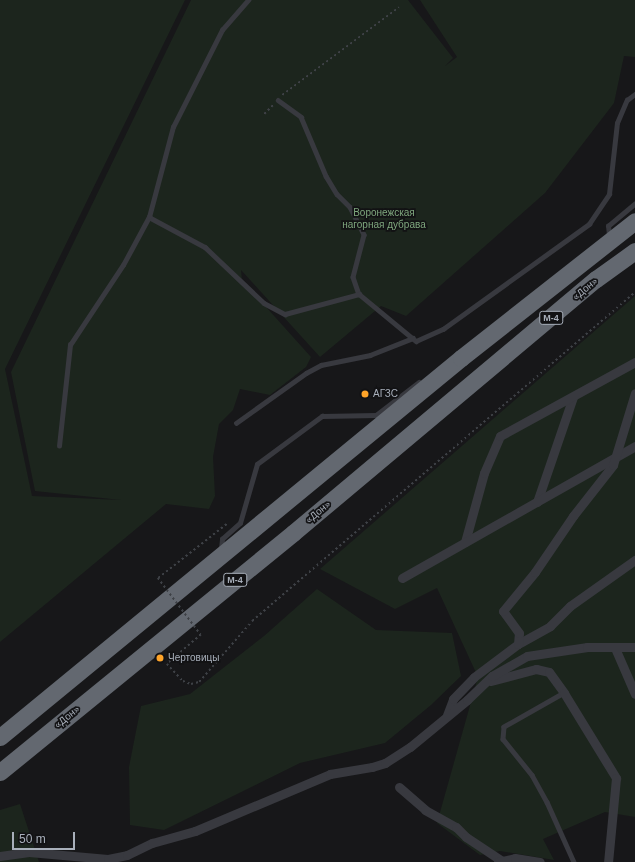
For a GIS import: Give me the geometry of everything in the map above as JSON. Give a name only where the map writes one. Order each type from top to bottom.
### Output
[{"type":"highway","name":"М-4","points":[[0,737],[436,380],[610,239],[635,221]]},
{"type":"highway","name":"«Дон»","points":[[0,772],[293,533],[596,279],[635,251]]},
{"type":"street","points":[[465,542],[484,472],[500,436],[635,362]]},
{"type":"street","points":[[518,644],[519,633],[503,611],[535,572],[573,516],[613,465],[635,393]]},
{"type":"street","points":[[536,502],[573,397]]},
{"type":"street","points":[[402,578],[635,446]]},
{"type":"street","points":[[446,717],[453,699],[474,677],[518,644],[550,626],[570,606],[635,560]]},
{"type":"street","points":[[0,856],[29,852],[86,859],[108,859],[127,855],[152,843],[195,831],[330,774],[372,767],[385,762],[410,747],[482,684],[508,665],[527,656],[587,647],[635,647]]},
{"type":"street","points":[[615,648],[635,694]]},
{"type":"street","points":[[482,684],[503,676],[536,669],[549,672],[564,693],[616,778],[608,862]]},
{"type":"street","points":[[399,787],[425,810],[456,828],[466,837],[500,861],[515,858],[540,862]]},
{"type":"lane","points":[[60,446],[70,345],[123,265],[149,216],[173,127],[222,30],[248,0]]},
{"type":"lane","points":[[278,100],[301,117],[326,176],[337,194],[350,207],[364,235],[353,277],[359,294],[416,341],[444,329],[589,224],[609,194],[617,123],[627,100],[635,94]]},
{"type":"lane","points":[[610,239],[608,226],[635,203]]},
{"type":"lane","points":[[149,216],[205,247],[264,303],[285,314],[359,294]]},
{"type":"lane","points":[[236,423],[306,373],[321,365],[370,355],[413,338]]},
{"type":"lane","points":[[221,556],[222,539],[240,523],[257,464],[322,416],[376,415],[421,380],[436,380]]},
{"type":"lane","points":[[564,693],[504,728],[502,739],[532,776],[548,802],[574,862]]},
{"type":"path","points":[[264,114],[291,86],[399,7]]},
{"type":"path","points":[[228,523],[158,578],[201,635],[167,664],[183,681],[191,684],[198,682],[252,620],[635,292]]},
{"type":"green space","name":"Воронежская нагорная дубрава","points":[[0,0],[185,0],[5,369],[32,496],[121,500],[35,491],[11,372],[191,0],[408,0],[453,58],[445,66],[457,57],[420,0],[635,0],[635,57],[624,56],[614,103],[545,193],[406,316],[381,306],[320,357],[241,270],[242,280],[311,357],[306,367],[270,395],[240,389],[233,410],[219,424],[213,457],[215,496],[209,509],[166,504],[0,642]]},
{"type":"green space","points":[[635,296],[635,817],[605,812],[543,839],[554,860],[500,851],[480,855],[437,823],[478,677],[437,588],[395,609],[320,569]]},
{"type":"green space","points":[[317,589],[376,630],[452,633],[461,676],[431,705],[385,743],[300,763],[164,830],[130,825],[129,767],[141,706],[190,694],[264,636]]},
{"type":"green space","points":[[20,804],[39,862],[0,862],[0,810]]},
{"type":"place","name":"АГЗС","points":[[365,394]]},
{"type":"place","name":"Чертовицы","points":[[160,658]]}]
